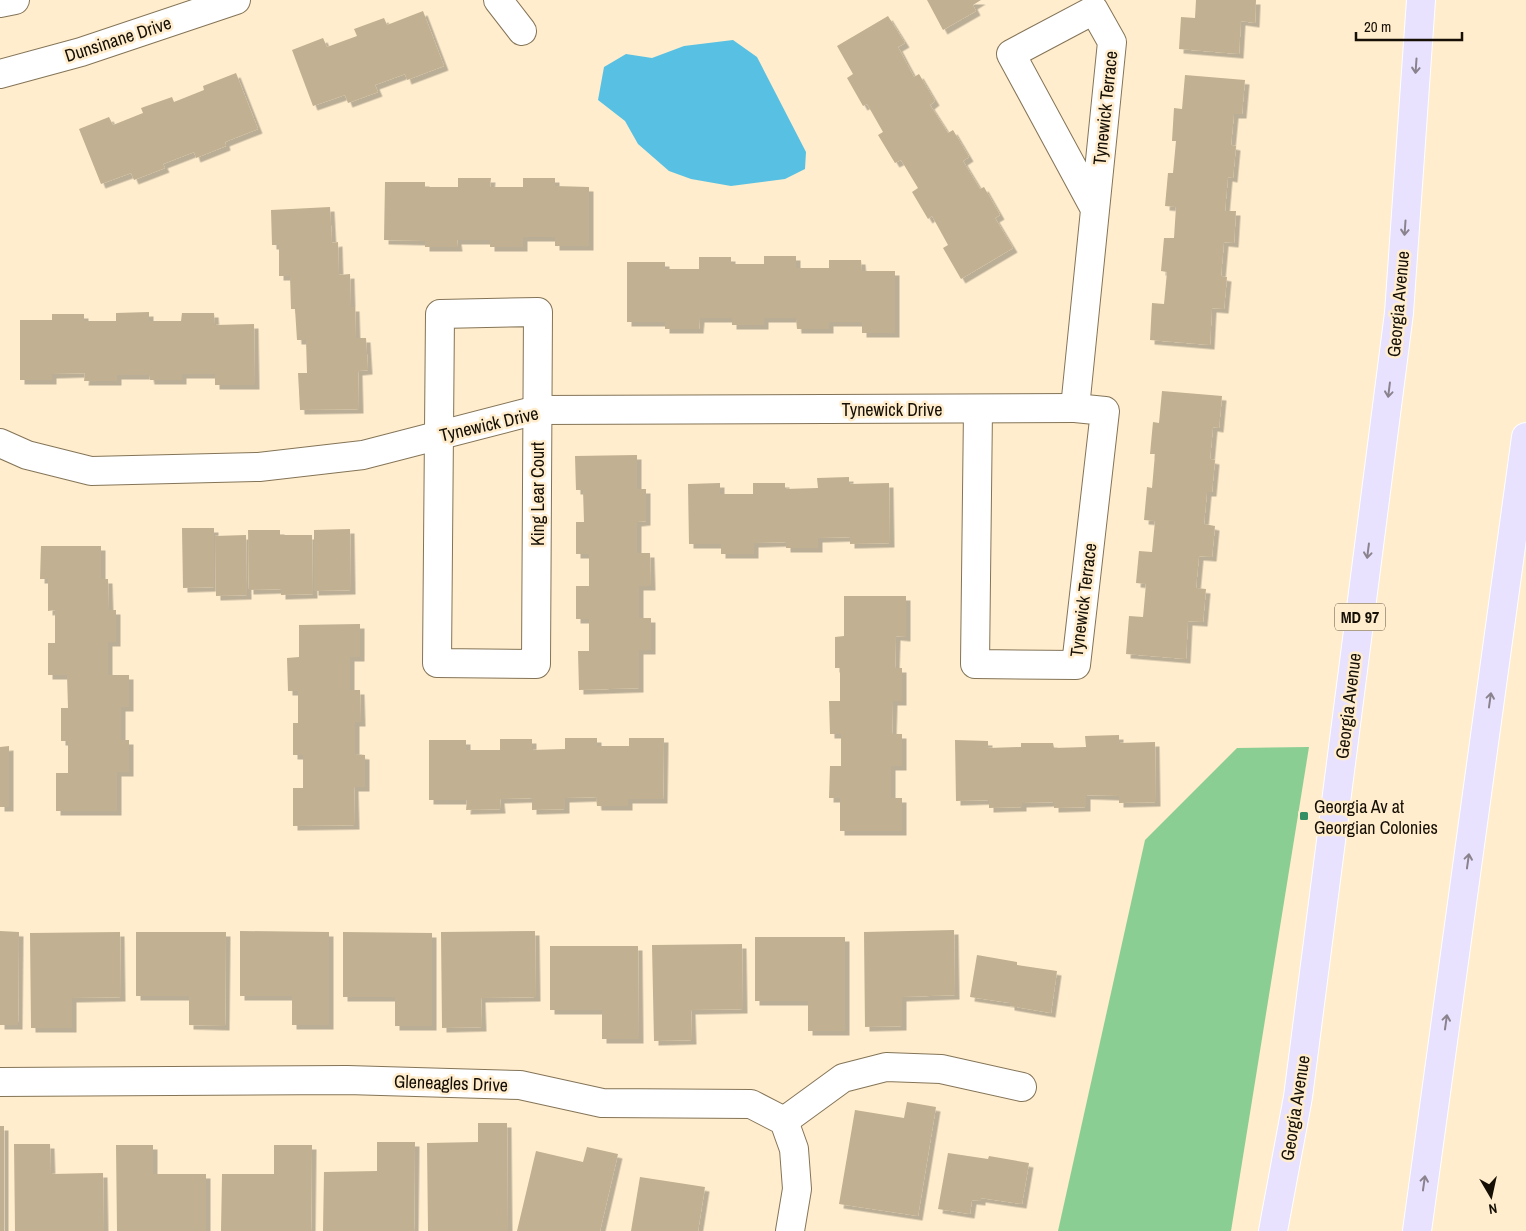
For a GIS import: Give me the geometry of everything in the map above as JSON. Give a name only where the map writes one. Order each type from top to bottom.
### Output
[{"type":"main road","name":"Georgia Avenue","points":[[1273,1231],[1298,1097],[1399,313],[1421,0]]},
{"type":"main road","points":[[1417,1231],[1526,437]]},
{"type":"street","points":[[0,3],[16,0]]},
{"type":"street","name":"Dunsinane Drive","points":[[0,74],[81,52],[236,0]]},
{"type":"street","points":[[498,0],[522,31]]},
{"type":"street","name":"Tynewick Terrace","points":[[978,408],[975,664],[1076,665],[1106,411],[1075,408],[1112,42],[1094,10],[1011,54],[1095,209]]},
{"type":"street","name":"King Lear Court","points":[[538,312],[537,410],[536,664],[437,663],[440,314],[538,312]]},
{"type":"street","name":"Tynewick Drive","points":[[0,443],[27,455],[91,471],[259,467],[363,455],[537,410],[1075,408]]},
{"type":"street","points":[[790,1231],[797,1189],[794,1149],[784,1122],[843,1078],[886,1067],[941,1069],[1022,1087]]},
{"type":"street","name":"Gleneagles Drive","points":[[0,1082],[347,1080],[510,1084],[602,1103],[751,1104],[784,1122]]},
{"type":"green space","points":[[1309,747],[1231,1231],[1058,1231],[1145,840],[1237,748]]},
{"type":"water","points":[[733,40],[757,57],[806,152],[805,169],[785,179],[731,186],[691,179],[669,171],[638,144],[625,121],[598,100],[604,67],[626,54],[652,58],[684,46]]},
{"type":"building","points":[[927,0],[981,0],[973,5],[976,11],[943,30]]},
{"type":"building","points":[[1196,0],[1256,0],[1255,23],[1241,21],[1239,54],[1179,49],[1181,17],[1195,18]]},
{"type":"building","points":[[423,11],[444,66],[407,80],[405,74],[375,85],[378,92],[348,103],[345,95],[313,106],[292,50],[323,38],[327,47],[357,36],[354,29],[384,18],[387,25]]},
{"type":"building","points":[[888,16],[905,43],[898,47],[914,77],[919,74],[935,101],[930,105],[948,133],[953,130],[969,157],[963,161],[980,189],[984,187],[1000,215],[995,218],[1013,248],[961,279],[943,248],[948,245],[932,216],[928,219],[912,192],[918,188],[901,160],[895,163],[878,135],[883,132],[867,104],[863,106],[847,78],[853,74],[837,46]]},
{"type":"building","points":[[236,73],[258,129],[225,142],[226,146],[196,158],[194,152],[163,164],[165,168],[134,180],[131,173],[101,184],[79,129],[109,117],[113,125],[143,113],[141,108],[172,97],[174,102],[204,90],[203,86]]},
{"type":"building","points":[[1185,75],[1245,80],[1242,114],[1234,114],[1231,145],[1236,146],[1233,178],[1228,177],[1225,211],[1236,211],[1234,243],[1224,242],[1221,276],[1227,277],[1224,309],[1212,308],[1210,345],[1150,340],[1152,303],[1164,304],[1167,272],[1161,271],[1164,238],[1174,238],[1176,207],[1165,206],[1168,173],[1173,173],[1176,141],[1172,141],[1174,108],[1182,109]]},
{"type":"building","points":[[458,178],[491,178],[490,187],[523,187],[523,178],[555,178],[555,186],[589,187],[589,246],[555,246],[555,237],[523,237],[523,247],[490,247],[490,240],[457,240],[458,247],[425,247],[425,241],[384,240],[385,182],[425,182],[425,187],[458,187]]},
{"type":"building","points":[[330,207],[332,243],[338,242],[339,275],[350,274],[351,307],[355,307],[356,338],[366,338],[368,370],[358,371],[359,409],[300,410],[298,373],[307,373],[306,340],[297,340],[295,309],[291,309],[290,276],[279,276],[279,245],[272,245],[271,210]]},
{"type":"building","points":[[764,256],[796,256],[796,268],[829,268],[829,260],[861,260],[862,271],[895,271],[895,333],[862,333],[862,322],[829,322],[829,329],[797,329],[796,318],[764,318],[764,325],[732,325],[732,318],[700,318],[699,329],[665,329],[665,322],[627,322],[627,262],[665,262],[665,269],[699,269],[699,257],[731,257],[731,264],[764,264]]},
{"type":"building","points":[[149,312],[149,321],[181,321],[182,313],[214,313],[215,325],[254,324],[255,385],[215,385],[215,374],[182,374],[182,380],[150,380],[149,375],[117,375],[117,381],[84,381],[85,373],[52,374],[52,380],[20,380],[20,320],[52,320],[52,314],[84,314],[84,321],[116,321],[116,313]]},
{"type":"building","points":[[1162,391],[1222,396],[1219,428],[1213,427],[1210,459],[1215,460],[1212,492],[1207,492],[1204,524],[1215,526],[1212,557],[1199,556],[1196,588],[1206,589],[1203,622],[1188,621],[1186,659],[1126,654],[1129,616],[1143,617],[1146,584],[1136,583],[1139,551],[1152,552],[1155,521],[1144,520],[1147,487],[1152,488],[1155,454],[1150,454],[1153,422],[1159,423]]},
{"type":"building","points":[[637,455],[637,489],[646,489],[646,521],[637,522],[637,553],[650,553],[651,586],[639,586],[639,618],[651,618],[651,650],[639,650],[639,688],[579,690],[578,651],[589,651],[589,619],[576,619],[576,586],[589,586],[589,554],[576,554],[576,522],[584,522],[583,490],[576,490],[575,456]]},
{"type":"building","points":[[849,477],[849,484],[889,483],[890,543],[850,544],[850,537],[818,538],[818,548],[786,548],[786,542],[754,543],[754,554],[721,554],[721,544],[689,544],[688,484],[720,483],[720,494],[753,494],[753,483],[785,483],[785,489],[818,488],[817,478]]},
{"type":"building","points":[[182,528],[214,528],[214,587],[183,588]]},
{"type":"building","points":[[350,529],[351,590],[314,591],[314,530]]},
{"type":"building","points":[[248,530],[280,530],[280,535],[312,535],[313,594],[281,595],[281,589],[249,590]]},
{"type":"building","points":[[246,535],[247,595],[216,596],[215,536]]},
{"type":"building","points":[[41,546],[101,546],[101,579],[108,579],[109,610],[116,610],[116,642],[108,642],[108,675],[129,675],[129,707],[121,707],[121,740],[129,740],[129,772],[117,772],[117,811],[56,811],[56,773],[68,773],[68,741],[61,741],[61,708],[68,708],[67,675],[48,675],[48,643],[55,643],[55,610],[48,611],[48,579],[40,579]]},
{"type":"building","points":[[844,596],[906,596],[906,637],[896,636],[895,668],[902,668],[902,701],[893,701],[892,734],[902,734],[902,766],[891,766],[891,798],[902,798],[902,831],[840,831],[840,798],[829,798],[830,766],[841,766],[841,734],[830,734],[829,701],[840,701],[840,668],[835,668],[835,637],[844,636]]},
{"type":"building","points":[[360,624],[360,657],[350,657],[350,690],[360,690],[361,722],[355,722],[355,754],[365,755],[365,787],[354,787],[355,825],[293,826],[293,788],[303,788],[303,755],[293,755],[293,723],[298,723],[298,691],[288,691],[287,658],[299,657],[299,625]]},
{"type":"building","points":[[1119,735],[1119,743],[1155,742],[1156,802],[1119,803],[1119,796],[1086,795],[1086,807],[1054,808],[1054,802],[1022,803],[1022,807],[989,808],[989,800],[956,801],[955,740],[988,741],[988,748],[1021,747],[1021,743],[1053,743],[1054,748],[1086,747],[1085,736]]},
{"type":"building","points":[[565,738],[597,738],[597,746],[629,746],[629,738],[664,738],[663,799],[628,799],[628,806],[597,806],[596,797],[565,798],[565,809],[532,810],[532,798],[500,799],[501,809],[466,810],[467,800],[429,800],[429,740],[466,740],[466,750],[500,750],[500,739],[532,739],[532,750],[565,749]]},
{"type":"building","points":[[9,746],[9,807],[0,807],[0,747]]},
{"type":"building","points":[[954,930],[955,995],[902,997],[902,1026],[865,1027],[864,932]]},
{"type":"building","points":[[0,931],[19,932],[18,1025],[0,1025]]},
{"type":"building","points":[[240,931],[329,932],[329,1025],[292,1025],[292,996],[240,996]]},
{"type":"building","points":[[535,931],[536,997],[481,998],[482,1027],[442,1028],[441,932]]},
{"type":"building","points":[[120,932],[121,997],[72,998],[72,1028],[31,1028],[30,933]]},
{"type":"building","points":[[136,932],[226,932],[225,1026],[189,1025],[189,996],[136,996]]},
{"type":"building","points":[[343,932],[432,933],[432,1026],[395,1026],[395,997],[343,997]]},
{"type":"building","points":[[755,937],[845,937],[845,1031],[808,1031],[808,1001],[755,1001]]},
{"type":"building","points":[[742,944],[743,1009],[691,1010],[692,1040],[654,1041],[652,945]]},
{"type":"building","points":[[550,946],[638,946],[639,1039],[602,1039],[602,1010],[550,1010]]},
{"type":"building","points":[[977,955],[1017,962],[1017,965],[1057,971],[1051,1013],[1010,1006],[1010,1003],[970,997]]},
{"type":"building","points":[[907,1102],[936,1107],[918,1216],[839,1204],[855,1110],[904,1118]]},
{"type":"building","points":[[478,1123],[507,1123],[508,1231],[428,1231],[427,1143],[478,1142]]},
{"type":"building","points":[[0,1126],[4,1126],[4,1231],[0,1231]]},
{"type":"building","points":[[377,1142],[415,1142],[414,1231],[323,1231],[324,1172],[377,1171]]},
{"type":"building","points":[[14,1144],[50,1144],[51,1174],[103,1173],[104,1231],[15,1231]]},
{"type":"building","points":[[116,1145],[153,1145],[153,1174],[206,1174],[206,1231],[117,1231]]},
{"type":"building","points":[[274,1145],[312,1145],[311,1231],[221,1231],[222,1174],[274,1174]]},
{"type":"building","points":[[587,1147],[618,1154],[600,1231],[517,1231],[536,1151],[583,1162]]},
{"type":"building","points":[[948,1153],[988,1159],[989,1156],[1029,1163],[1022,1204],[981,1198],[981,1201],[972,1200],[970,1214],[938,1209]]},
{"type":"building","points":[[640,1177],[705,1187],[698,1231],[631,1231]]},
{"type":"place","name":"Georgia Av at Georgian Colonies","points":[[1304,816]]}]
